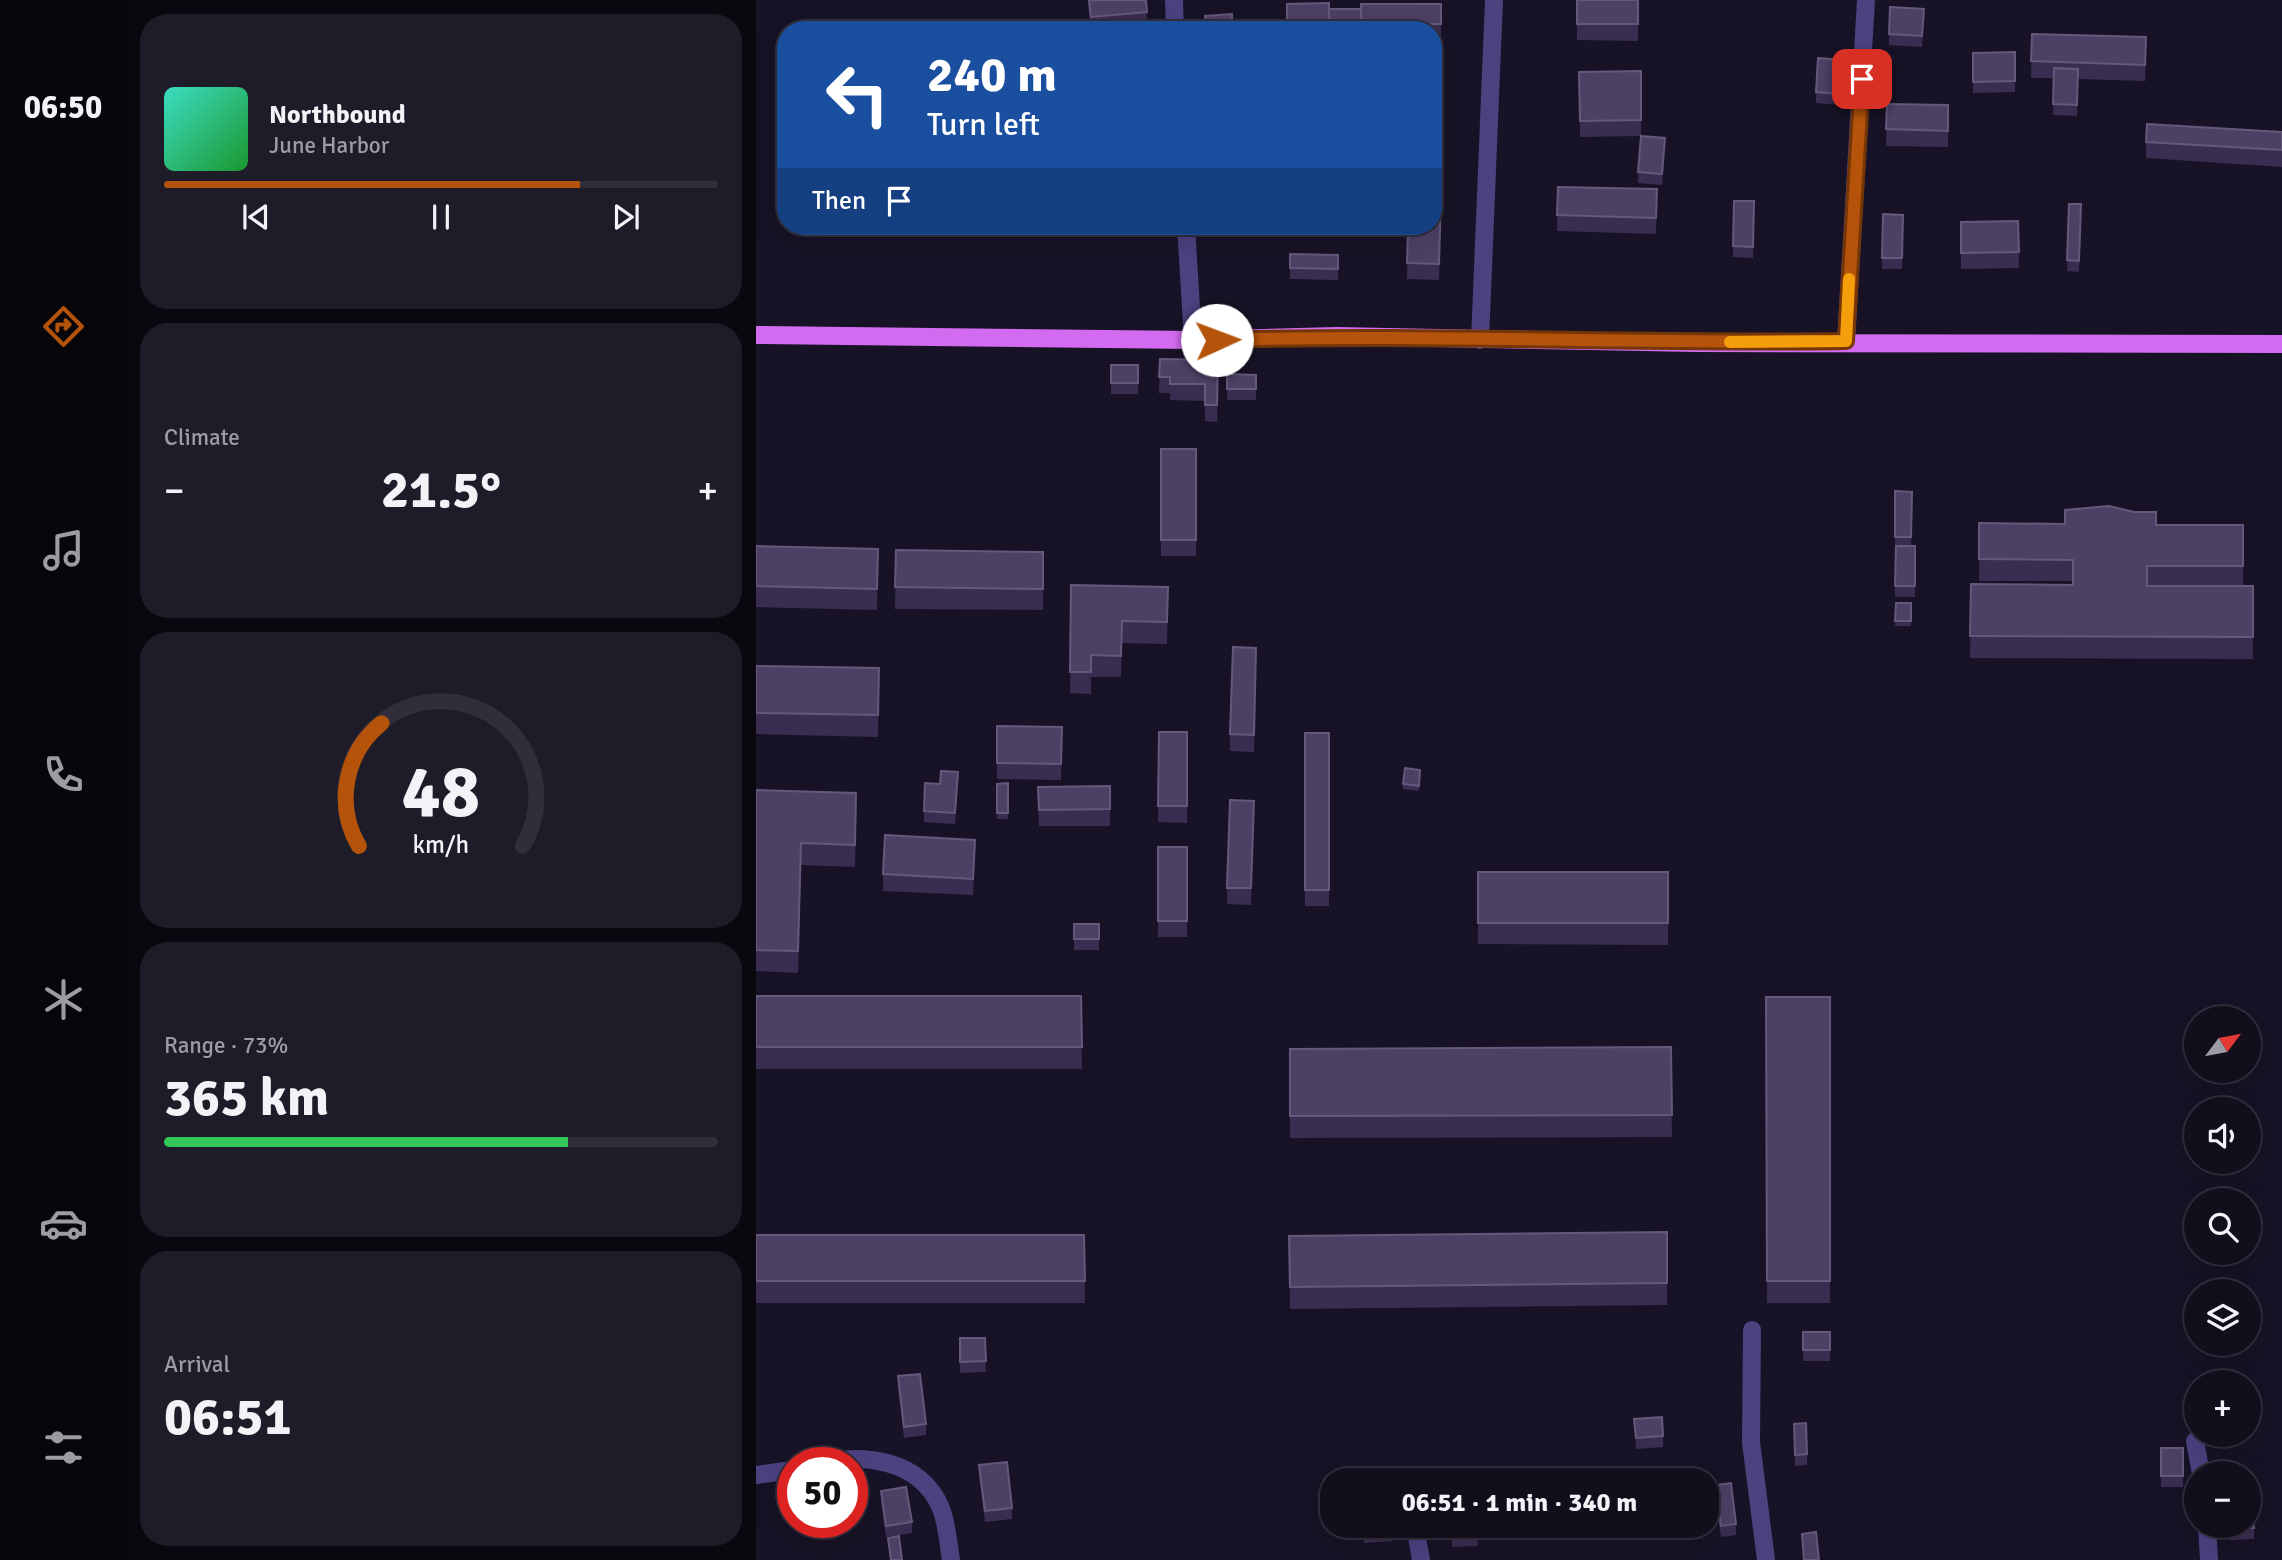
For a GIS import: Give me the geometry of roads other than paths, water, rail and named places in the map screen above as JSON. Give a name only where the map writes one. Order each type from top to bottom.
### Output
[{"type":"main road","points":[[756,335],[1193,340],[1337,336],[1696,343],[1846,341],[2282,344]]},
{"type":"street","points":[[1174,0],[1175,21]]},
{"type":"street","points":[[1480,340],[1494,0]]},
{"type":"street","points":[[1846,341],[1867,0]]},
{"type":"street","points":[[1187,235],[1193,340]]},
{"type":"street","points":[[1752,1330],[1751,1442],[1766,1560]]},
{"type":"street","points":[[868,1458],[881,1459],[926,1483],[941,1507],[951,1560]]},
{"type":"street","points":[[756,1475],[777,1472]]},
{"type":"street","points":[[1417,1538],[1421,1560]]},
{"type":"street","points":[[2208,1538],[2209,1560]]}]
